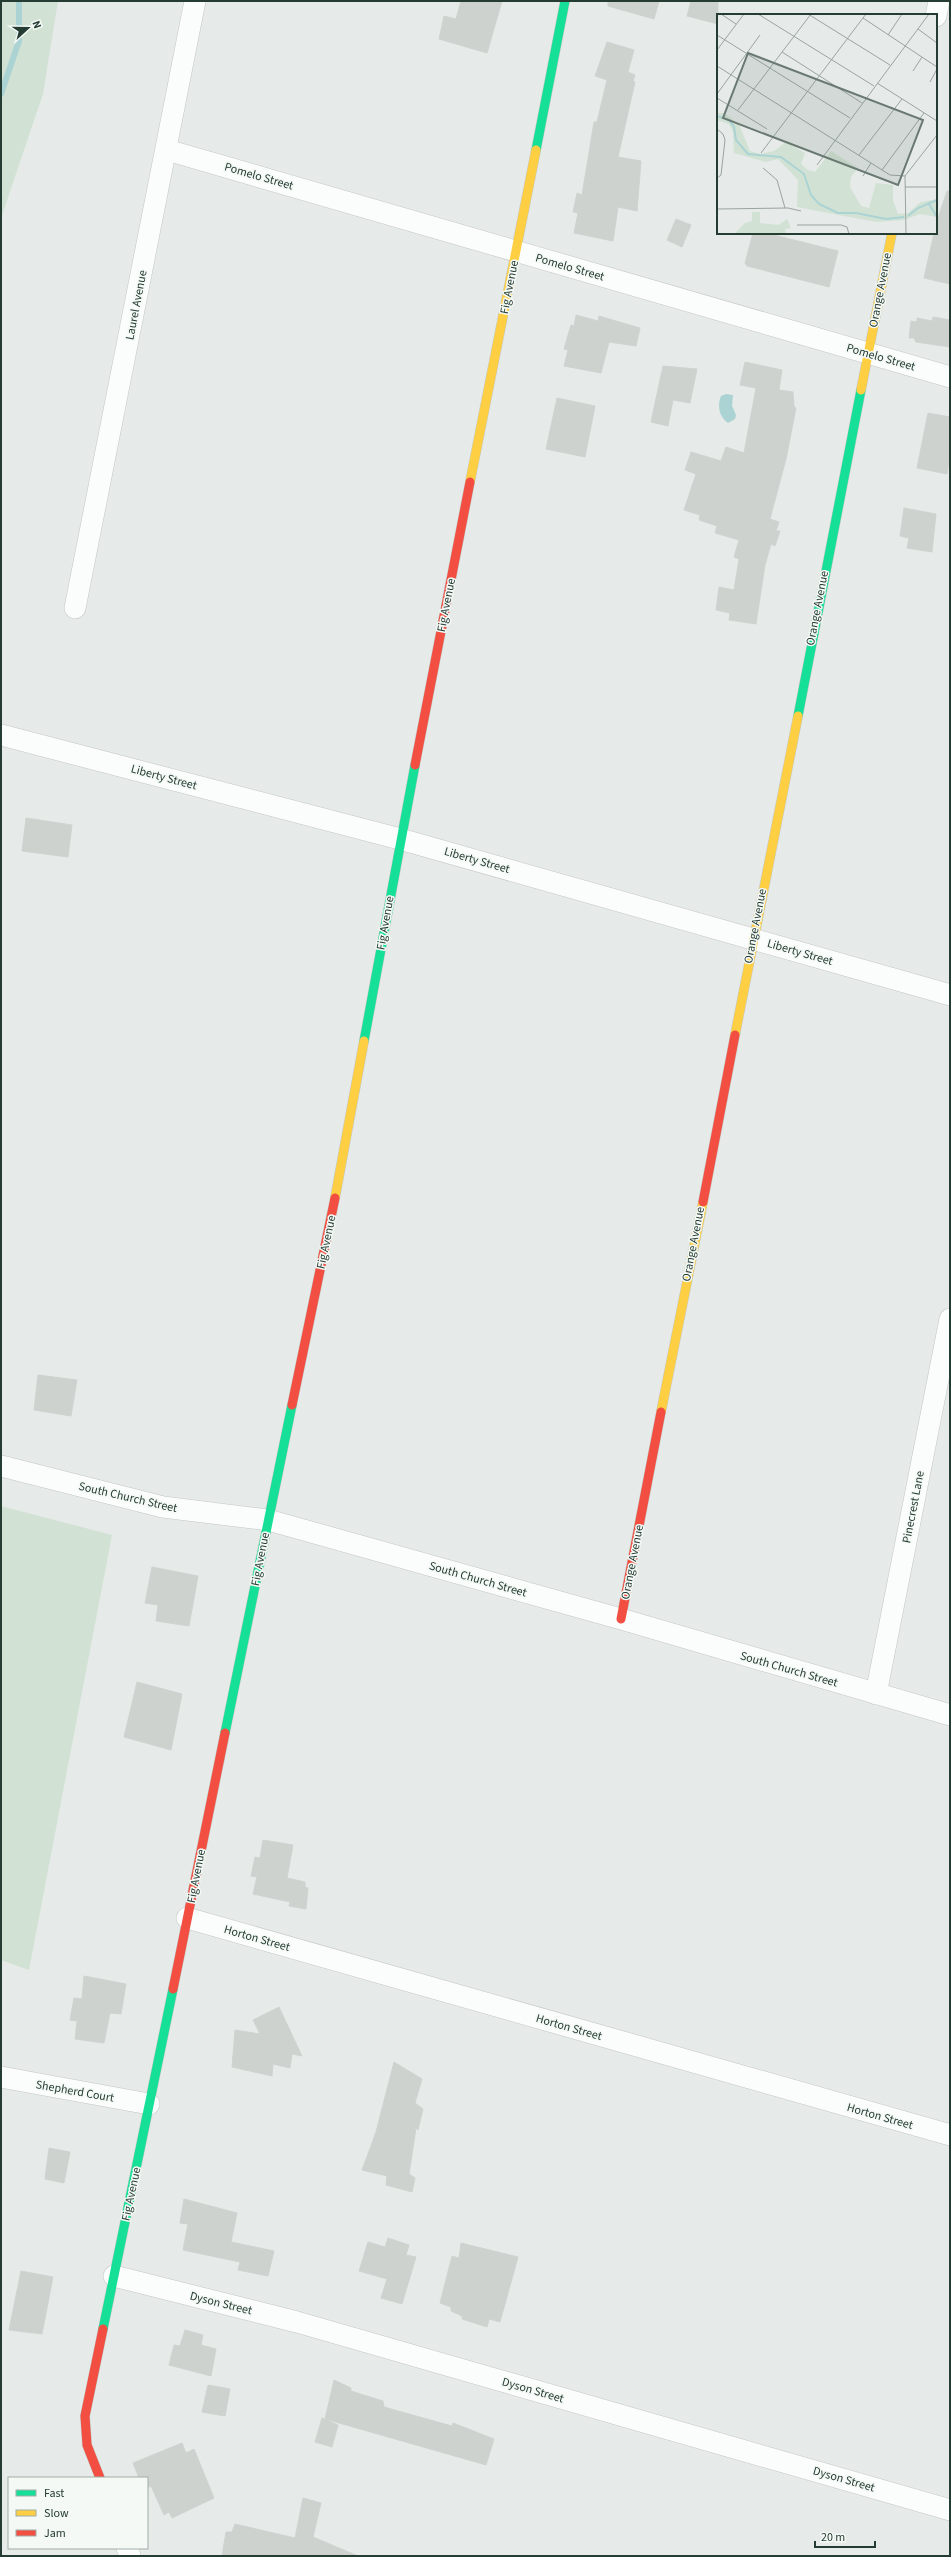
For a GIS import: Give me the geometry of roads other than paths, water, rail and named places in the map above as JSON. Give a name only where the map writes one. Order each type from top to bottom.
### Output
[{"type":"street","name":"Laurel Avenue","points":[[75,608],[167,150],[194,1]]},
{"type":"street","name":"Fig Avenue","points":[[100,2477],[87,2445],[86,2416],[344,1153],[400,838],[565,1]]},
{"type":"street","points":[[936,14],[939,1]]},
{"type":"street","name":"Pomelo Street","points":[[167,150],[950,377]]},
{"type":"street","name":"Orange Avenue","points":[[621,1619],[752,938],[892,234]]},
{"type":"street","name":"Liberty Street","points":[[1,735],[400,838],[950,995]]},
{"type":"street","name":"Pinecrest Lane","points":[[876,1694],[950,1319]]},
{"type":"street","name":"South Church Street","points":[[1,1466],[163,1506],[268,1520],[621,1619],[950,1716]]},
{"type":"street","name":"Horton Street","points":[[187,1918],[950,2136]]},
{"type":"street","name":"Shepherd Court","points":[[1,2077],[149,2104]]},
{"type":"street","name":"Dyson Street","points":[[114,2276],[297,2322],[950,2510]]},
{"type":"water","points":[[726,394],[733,395],[732,406],[736,415],[735,419],[728,423],[723,418],[719,407],[721,396]]},
{"type":"waterway","points":[[1,94],[19,41],[19,1]]}]
